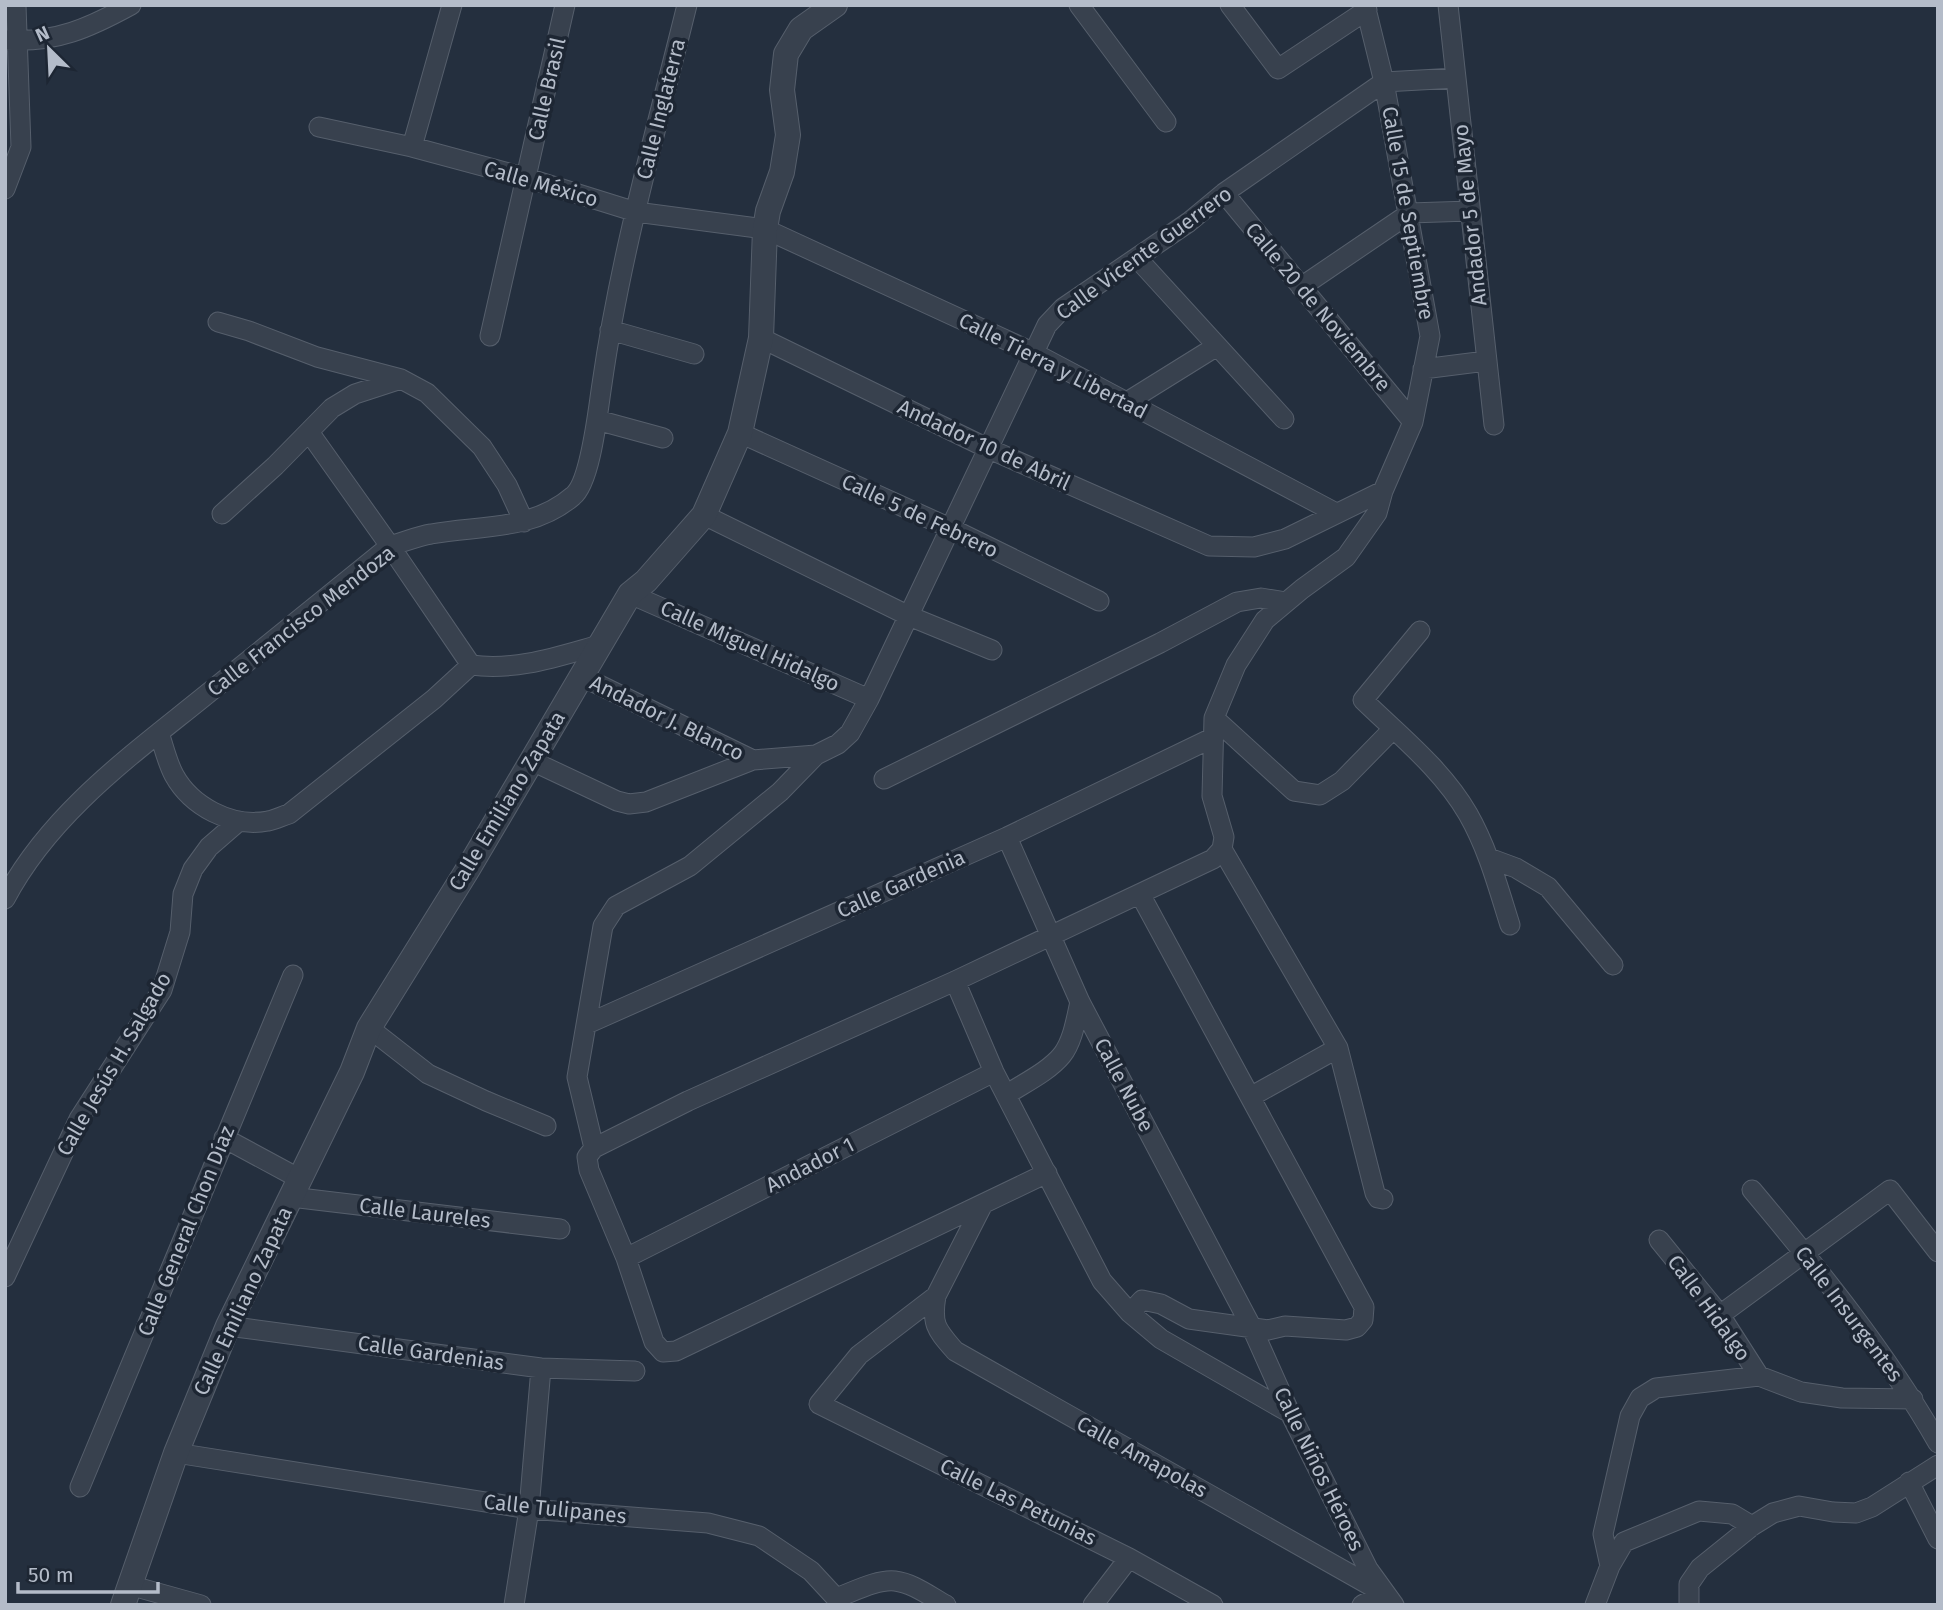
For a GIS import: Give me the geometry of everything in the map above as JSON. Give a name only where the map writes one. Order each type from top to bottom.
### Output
[{"type":"street","points":[[5,189],[21,147],[12,41],[16,5]]},
{"type":"street","points":[[12,41],[52,39],[79,32],[131,5]]},
{"type":"street","points":[[412,147],[452,5]]},
{"type":"street","name":"Calle Brasil","points":[[490,336],[565,5]]},
{"type":"street","name":"Calle Inglaterra","points":[[636,212],[687,5]]},
{"type":"street","points":[[1079,5],[1166,122]]},
{"type":"street","points":[[1230,5],[1278,69],[1366,8]]},
{"type":"street","name":"Andador 5 de Mayo","points":[[1448,5],[1494,425]]},
{"type":"street","name":"Calle Emiliano Zapata","points":[[126,1595],[176,1453],[228,1326],[352,1072],[369,1028],[630,594],[646,581],[704,514],[740,433],[761,338],[765,229],[768,211],[782,172],[788,135],[782,90],[786,54],[801,29],[826,7]]},
{"type":"street","name":"Calle 15 de Septiembre","points":[[1222,849],[1224,837],[1212,796],[1214,718],[1236,665],[1265,620],[1346,557],[1377,513],[1382,491],[1413,422],[1430,336],[1410,213],[1366,8]]},
{"type":"street","points":[[1384,82],[1456,78]]},
{"type":"street","name":"Calle Vicente Guerrero","points":[[816,755],[838,744],[850,733],[869,699],[1047,325],[1063,307],[1189,222],[1224,193],[1384,82]]},
{"type":"street","name":"Calle México","points":[[319,127],[412,147],[527,178],[636,212],[765,229]]},
{"type":"street","name":"Calle 20 de Noviembre","points":[[1224,193],[1413,422]]},
{"type":"street","points":[[1301,287],[1410,213],[1470,211]]},
{"type":"street","name":"Calle Francisco Mendoza","points":[[5,899],[57,824],[106,776],[390,546],[430,534],[524,523],[575,495],[585,477],[597,420],[610,330],[636,212]]},
{"type":"street","name":"Calle Tierra y Libertad","points":[[765,229],[1032,352],[1336,513]]},
{"type":"street","points":[[1137,258],[1284,419]]},
{"type":"street","points":[[218,322],[317,357],[401,379],[427,393],[482,447],[506,485],[524,523]]},
{"type":"street","points":[[610,330],[694,354]]},
{"type":"street","name":"Andador 10 de Abril","points":[[761,338],[987,448],[1209,546],[1254,547],[1285,539],[1336,513]]},
{"type":"street","points":[[1127,402],[1217,346]]},
{"type":"street","points":[[1423,369],[1486,361]]},
{"type":"street","points":[[222,514],[332,408],[355,394],[401,379]]},
{"type":"street","points":[[597,420],[663,438]]},
{"type":"street","points":[[309,432],[471,665],[495,668],[527,665],[599,645]]},
{"type":"street","name":"Calle 5 de Febrero","points":[[740,433],[950,528],[1099,601]]},
{"type":"street","points":[[1336,513],[1382,491]]},
{"type":"street","points":[[704,514],[909,616],[992,650]]},
{"type":"street","name":"Calle Miguel Hidalgo","points":[[630,594],[869,699]]},
{"type":"street","points":[[884,779],[1148,649],[1237,602],[1261,598],[1286,602]]},
{"type":"street","points":[[1420,631],[1363,699],[1433,767],[1468,814],[1489,858],[1510,925]]},
{"type":"street","points":[[159,733],[173,773],[189,796],[209,811],[239,821],[268,821],[289,814],[435,699],[471,665]]},
{"type":"street","name":"Andador J. Blanco","points":[[581,676],[753,760]]},
{"type":"street","points":[[1214,718],[1294,791],[1320,794],[1342,781],[1393,729]]},
{"type":"street","name":"Calle Gardenia","points":[[586,1024],[1007,837],[1212,738]]},
{"type":"street","points":[[532,761],[617,801],[629,804],[646,802],[753,760],[816,755]]},
{"type":"street","points":[[594,1148],[577,1077],[603,926],[617,906],[690,866],[780,792],[816,755]]},
{"type":"street","name":"Calle Jesús H. Salgado","points":[[5,1277],[79,1119],[162,990],[180,933],[183,894],[193,869],[209,847],[239,821]]},
{"type":"street","name":"Calle Nube","points":[[1007,837],[1080,1002],[1252,1328]]},
{"type":"street","points":[[1047,1173],[676,1351],[663,1352],[654,1342],[626,1258],[589,1170],[587,1157],[594,1148],[688,1101],[956,981],[1213,859],[1222,849],[1338,1048],[1375,1193],[1378,1198],[1383,1199]]},
{"type":"street","points":[[1489,858],[1516,868],[1548,887],[1613,965]]},
{"type":"street","points":[[1130,1313],[1142,1300],[1148,1300],[1189,1319],[1268,1330],[1285,1326],[1346,1330],[1357,1327],[1363,1320],[1364,1307],[1252,1096],[1140,894]]},
{"type":"street","name":"Calle General Chon Díaz","points":[[80,1488],[293,975]]},
{"type":"street","points":[[956,981],[994,1072],[1102,1281],[1130,1313],[1161,1339],[1290,1412]]},
{"type":"street","points":[[1006,1095],[1040,1074],[1062,1055],[1072,1035],[1080,1002]]},
{"type":"street","points":[[369,1028],[428,1074],[546,1126]]},
{"type":"street","points":[[1252,1096],[1338,1048]]},
{"type":"street","name":"Andador 1","points":[[626,1258],[994,1072]]},
{"type":"street","points":[[224,1138],[296,1188]]},
{"type":"street","name":"Calle Laureles","points":[[296,1188],[560,1229]]},
{"type":"street","name":"Calle Insurgentes","points":[[1752,1190],[1837,1293],[1913,1399],[1938,1443]]},
{"type":"street","points":[[1720,1315],[1889,1190],[1938,1252]]},
{"type":"street","points":[[936,1296],[983,1204]]},
{"type":"street","name":"Calle Hidalgo","points":[[1659,1240],[1720,1315],[1759,1376]]},
{"type":"street","name":"Calle Las Petunias","points":[[936,1296],[859,1355],[820,1405],[1129,1558],[1213,1605]]},
{"type":"street","name":"Calle Amapolas","points":[[936,1296],[932,1318],[939,1333],[955,1351],[1389,1599]]},
{"type":"street","name":"Calle Gardenias","points":[[228,1326],[541,1368],[635,1371]]},
{"type":"street","name":"Calle Niños Héroes","points":[[1252,1328],[1290,1412],[1368,1569],[1389,1599]]},
{"type":"street","points":[[514,1605],[529,1509],[541,1368]]},
{"type":"street","points":[[1609,1566],[1604,1534],[1630,1416],[1640,1398],[1656,1388],[1759,1376],[1801,1392],[1842,1398],[1913,1399]]},
{"type":"street","name":"Calle Tulipanes","points":[[176,1453],[529,1509],[708,1523],[759,1535],[811,1571],[836,1601],[878,1583],[894,1581],[946,1605]]},
{"type":"street","points":[[1689,1605],[1689,1584],[1700,1568],[1752,1526],[1773,1513],[1799,1506],[1833,1513],[1856,1513],[1872,1507],[1938,1465]]},
{"type":"street","points":[[1909,1482],[1938,1539]]},
{"type":"street","points":[[1595,1605],[1609,1566],[1624,1542],[1699,1511],[1732,1514],[1752,1526]]},
{"type":"street","points":[[1093,1605],[1129,1558]]},
{"type":"street","points":[[126,1595],[201,1605]]},
{"type":"street","points":[[1362,1605],[1389,1599]]}]
